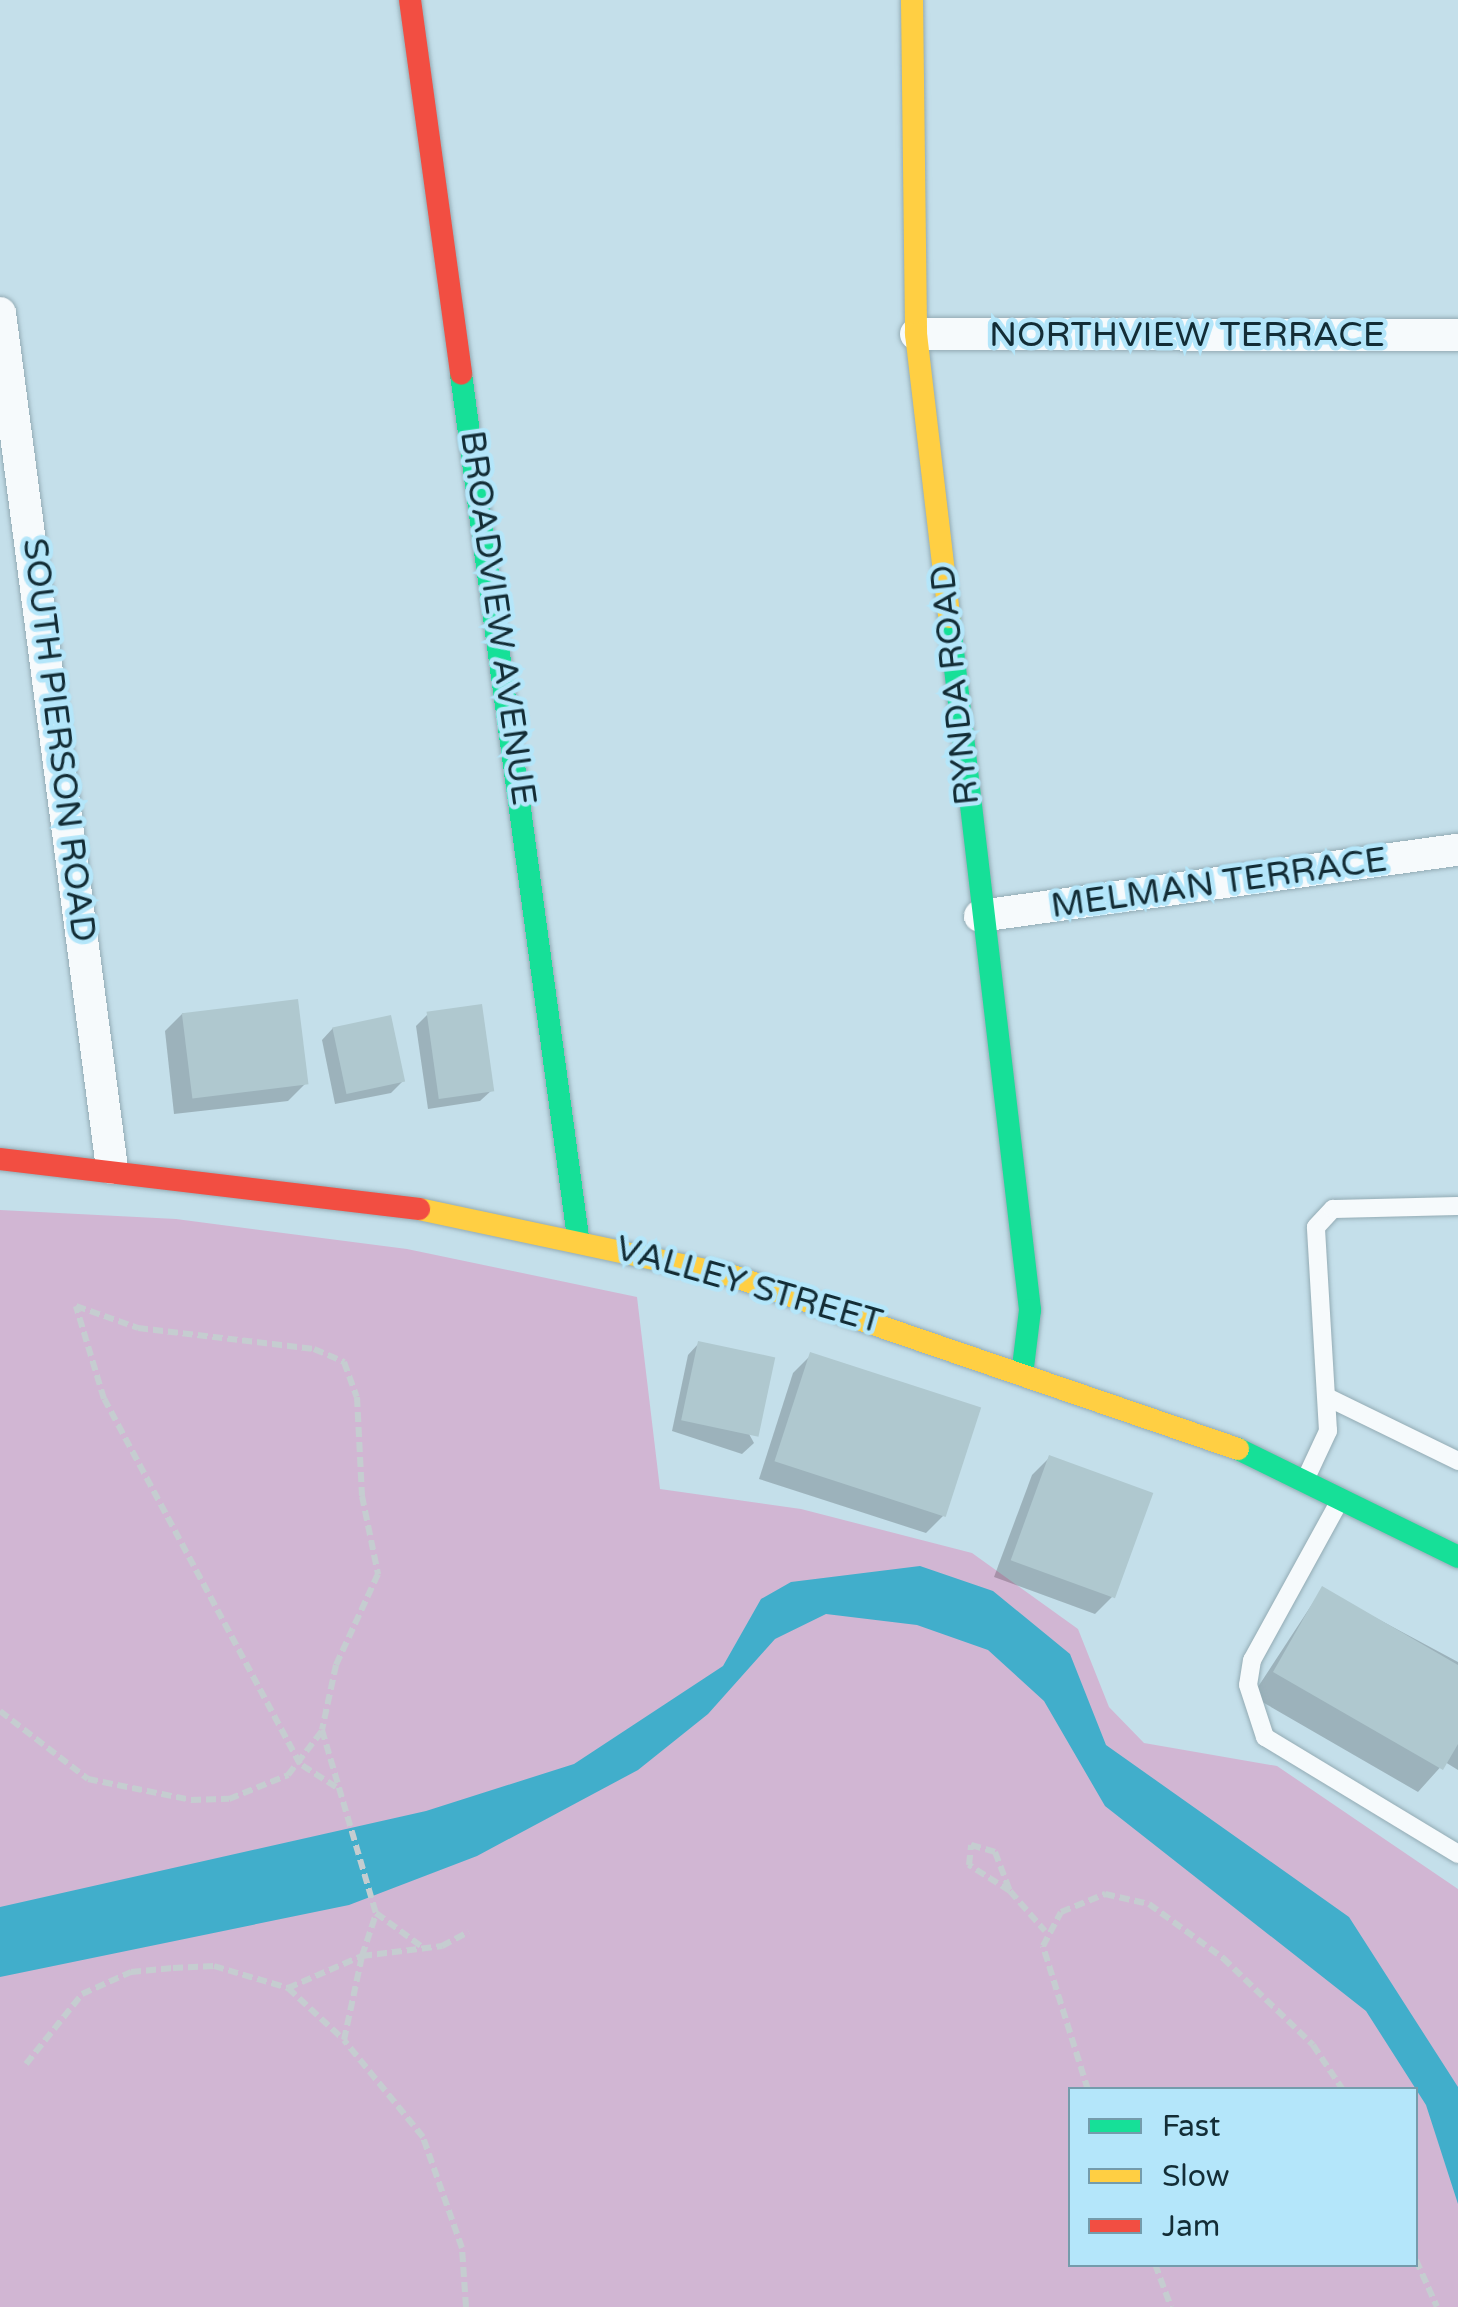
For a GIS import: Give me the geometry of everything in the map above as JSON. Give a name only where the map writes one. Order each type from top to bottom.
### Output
[{"type":"street","name":"BROADVIEW AVENUE","points":[[410,0],[578,1237]]},
{"type":"street","name":"RYNDA ROAD","points":[[912,0],[916,334],[980,916],[1030,1310],[1023,1367]]},
{"type":"street","name":"SOUTH PIERSON ROAD","points":[[0,314],[112,1168]]},
{"type":"street","name":"NORTHVIEW TERRACE","points":[[916,334],[1458,336]]},
{"type":"street","name":"MELMAN TERRACE","points":[[980,916],[1458,850]]},
{"type":"street","name":"VALLEY STREET","points":[[0,1160],[290,1187],[578,1237],[1023,1367],[1307,1476],[1458,1556]]},
{"type":"lane","points":[[1307,1476],[1328,1431],[1316,1227],[1333,1209],[1458,1206]]},
{"type":"lane","points":[[1328,1396],[1458,1461]]},
{"type":"lane","points":[[1343,1492],[1252,1660],[1248,1685],[1265,1737],[1458,1854]]},
{"type":"path","points":[[0,1711],[88,1779],[130,1794],[229,1798],[300,1764],[322,1730],[336,1665],[378,1574],[357,1397],[344,1362],[314,1349],[138,1328],[76,1306],[104,1399],[300,1764],[336,1787]]},
{"type":"path","points":[[322,1730],[376,1913],[362,1956],[344,2040]]},
{"type":"path","points":[[1010,1891],[994,1852],[971,1846],[969,1865],[1010,1891],[1045,1931]]},
{"type":"path","points":[[1087,2087],[1045,1960],[1045,1931],[1061,1912],[1105,1894],[1150,1904],[1267,1998],[1341,2087]]},
{"type":"path","points":[[376,1913],[425,1949]]},
{"type":"path","points":[[288,1988],[362,1956],[425,1949],[468,1932]]},
{"type":"path","points":[[26,2064],[82,1994],[131,1972],[214,1966],[288,1988],[344,2040],[423,2137],[462,2248],[466,2307]]},
{"type":"path","points":[[1418,2264],[1437,2307]]},
{"type":"path","points":[[1157,2267],[1171,2307]]},
{"type":"shaded area","points":[[0,1210],[176,1219],[407,1249],[637,1297],[660,1489],[801,1509],[972,1553],[1078,1629],[1109,1707],[1144,1743],[1277,1766],[1458,1889],[1458,2307],[0,2307]]},
{"type":"water","points":[[920,1566],[993,1591],[1070,1654],[1106,1745],[1349,1917],[1458,2087],[1458,2204],[1418,2087],[1366,2011],[1105,1806],[1044,1701],[988,1650],[917,1625],[826,1614],[775,1639],[708,1714],[638,1770],[477,1856],[349,1905],[0,1977],[0,1907],[426,1811],[574,1764],[723,1666],[761,1599],[791,1582]]},
{"type":"building","points":[[298,999],[308,1084],[192,1099],[182,1013]]},
{"type":"building","points":[[482,1004],[494,1091],[439,1099],[427,1012]]},
{"type":"building","points":[[391,1015],[405,1082],[346,1094],[332,1027]]},
{"type":"building","points":[[698,1341],[775,1357],[758,1437],[681,1420]]},
{"type":"building","points":[[810,1352],[981,1408],[946,1517],[774,1461]]},
{"type":"building","points":[[1049,1455],[1153,1493],[1115,1598],[1011,1560]]},
{"type":"building","points":[[1322,1586],[1458,1665],[1458,1744],[1443,1770],[1273,1672]]},
{"type":"traffic: fast","points":[[461,374],[578,1237]]},
{"type":"traffic: fast","points":[[949,617],[1030,1310],[1023,1367]]},
{"type":"traffic: fast","points":[[1238,1449],[1458,1557]]},
{"type":"traffic: slow","points":[[912,0],[916,334],[949,617]]},
{"type":"traffic: slow","points":[[419,1209],[730,1275],[1238,1449]]},
{"type":"traffic: jam","points":[[410,0],[461,374]]},
{"type":"traffic: jam","points":[[0,1159],[419,1209]]}]
